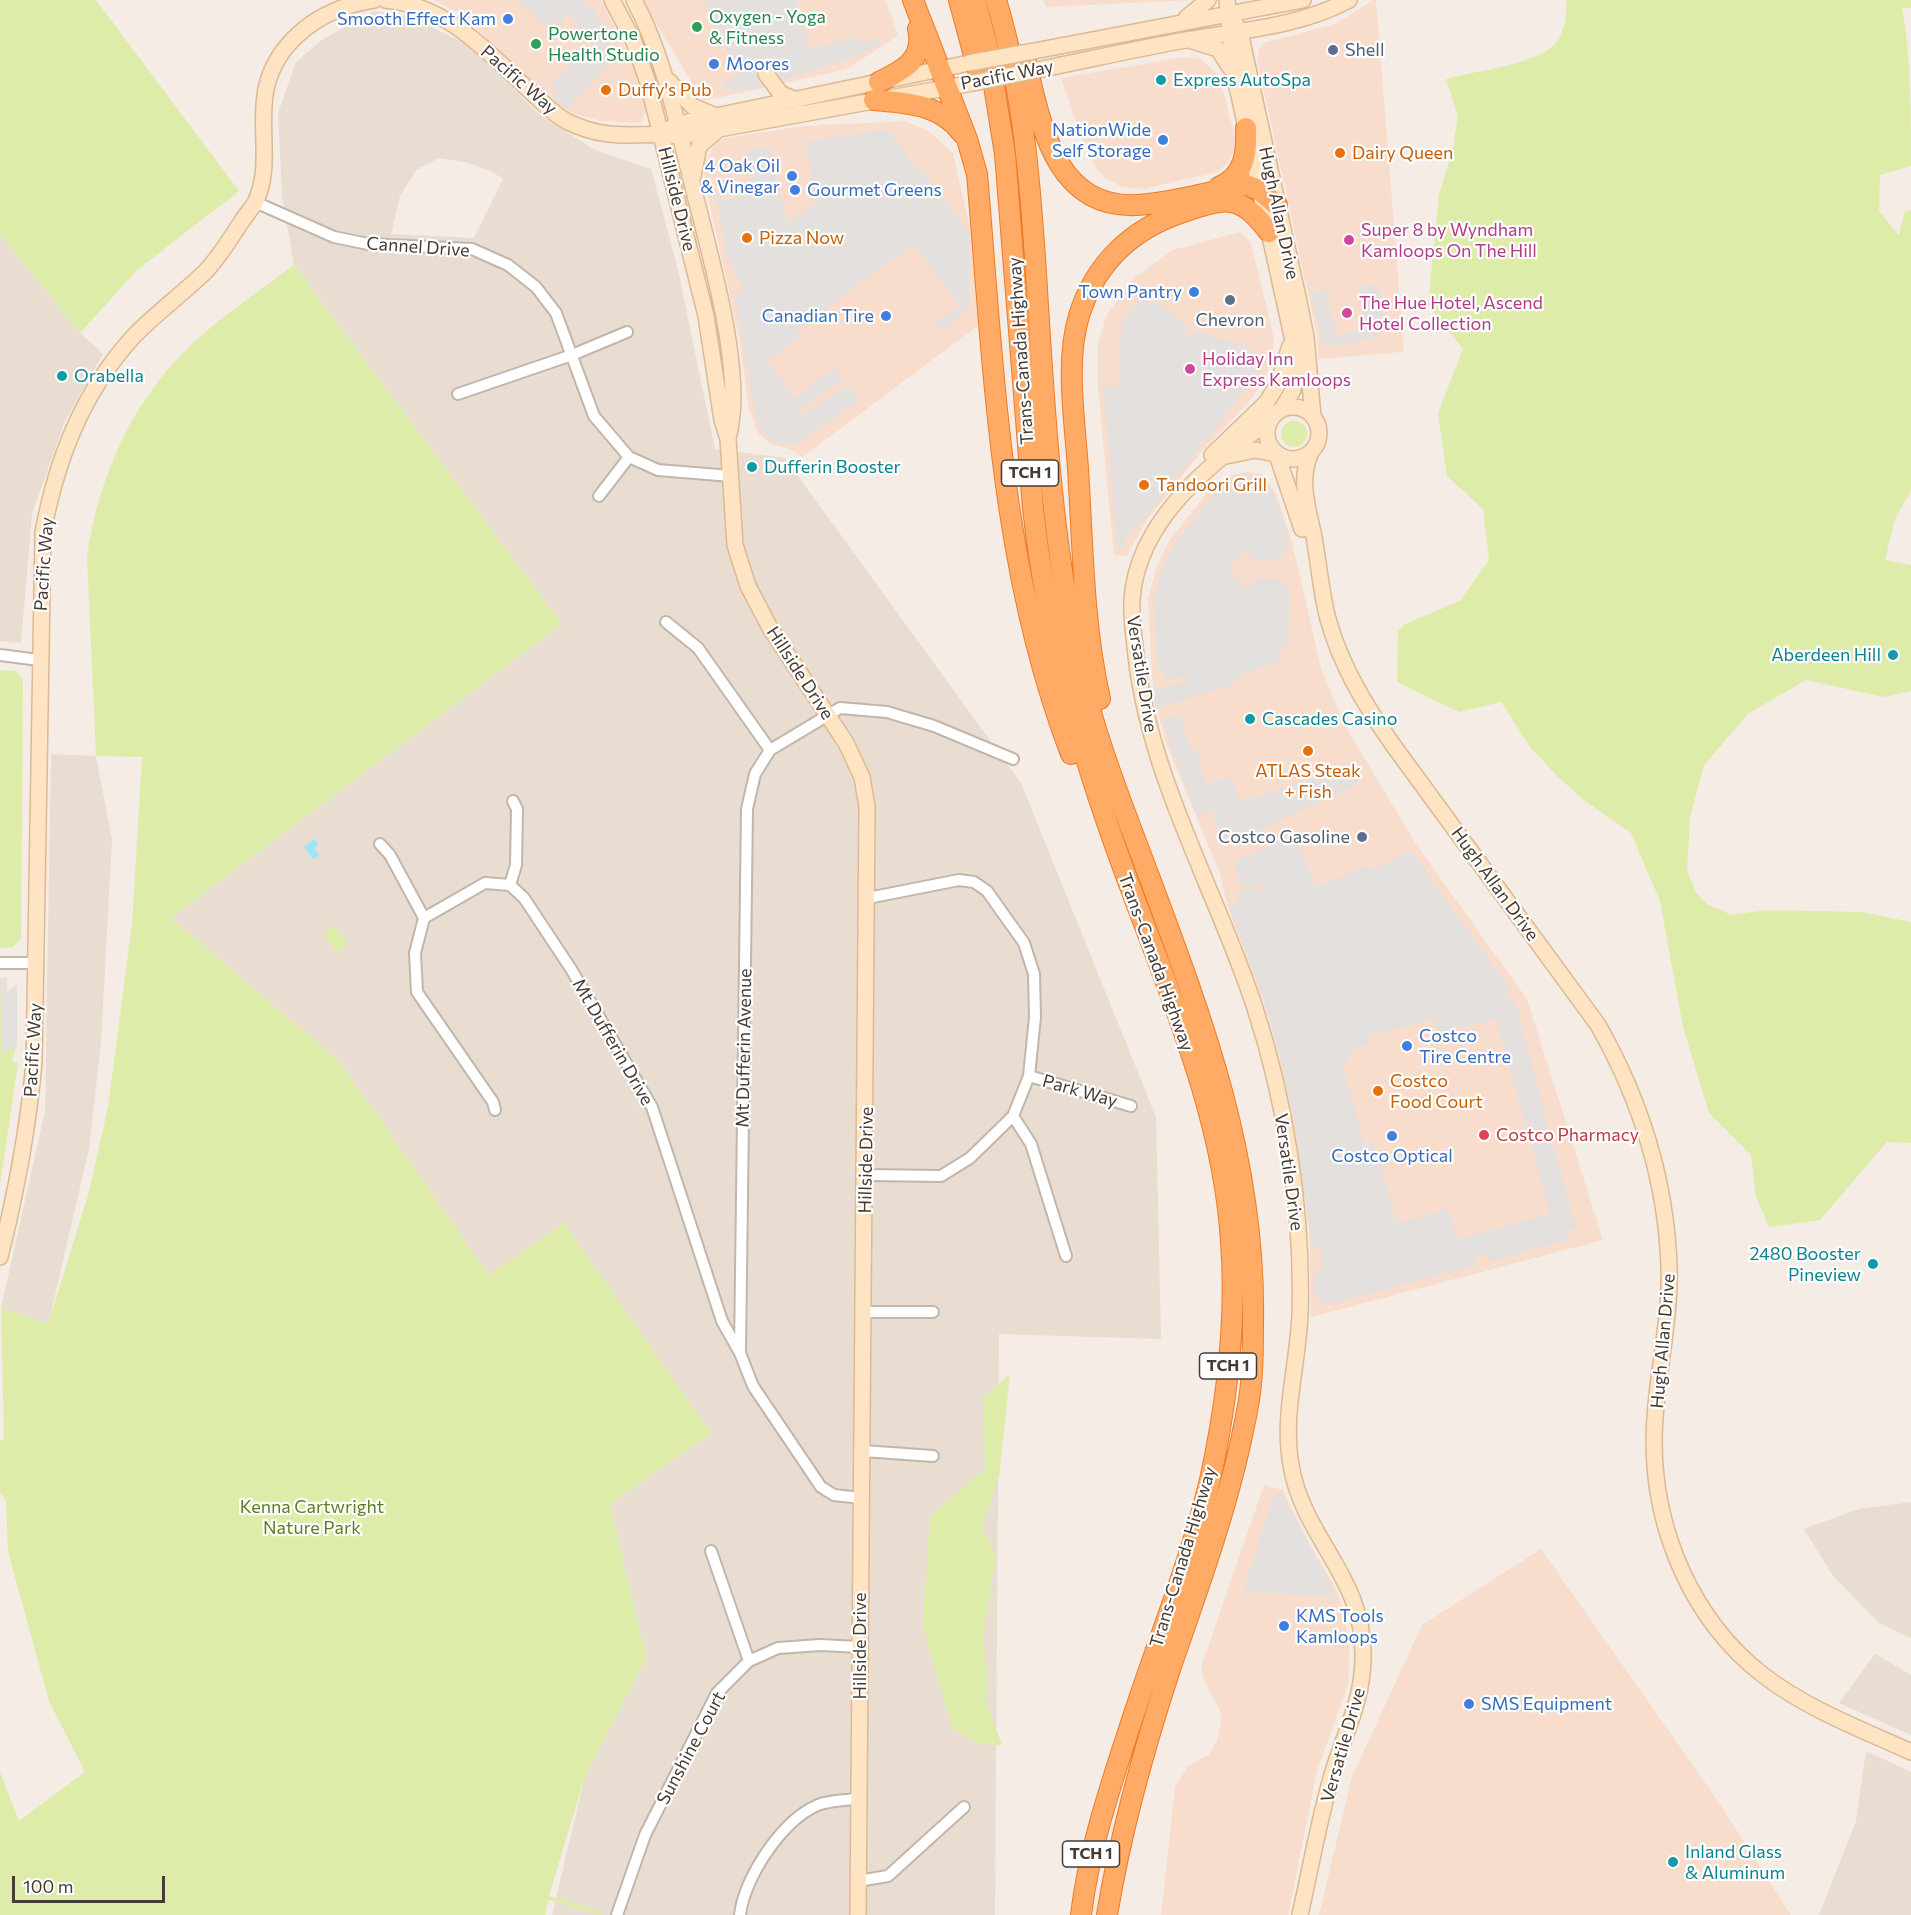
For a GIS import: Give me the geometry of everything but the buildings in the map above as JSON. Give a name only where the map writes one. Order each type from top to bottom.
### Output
[{"type":"highway","points":[[912,0],[967,139],[977,174],[1005,488],[1021,586],[1036,648],[1063,735],[1084,788],[1121,863]]},
{"type":"highway","points":[[876,91],[918,56],[921,40],[912,0]]},
{"type":"highway","points":[[958,0],[983,89],[999,199],[1014,256]]},
{"type":"highway","name":"Trans-Canada Highway","points":[[975,0],[988,49],[999,108],[1014,256],[1033,508],[1041,574],[1076,732],[1176,1013],[1209,1114],[1232,1240],[1232,1324],[1225,1399],[1209,1483],[1108,1794],[1092,1852],[1081,1915]]},
{"type":"highway","name":"Trans-Canada Highway","points":[[996,0],[1010,45],[1024,146],[1060,562],[1080,669],[1122,804],[1195,1003],[1228,1108],[1242,1172],[1251,1235],[1253,1322],[1248,1407],[1231,1479],[1130,1800],[1107,1915]]},
{"type":"highway","points":[[1010,0],[1044,132],[1058,162],[1070,178],[1097,198],[1128,205],[1149,204],[1246,184],[1259,190],[1277,205]]},
{"type":"highway","points":[[876,91],[935,109],[953,121],[967,139]]},
{"type":"highway","points":[[1208,191],[1226,184],[1240,171],[1245,154],[1246,128]]},
{"type":"highway","points":[[1122,804],[1116,754],[1101,705],[1089,636],[1073,393],[1073,348],[1079,315],[1094,280],[1113,254],[1130,238],[1151,224],[1190,210],[1226,201],[1247,207],[1269,232]]},
{"type":"street","name":"Pacific Way","points":[[0,1257],[14,1202],[30,1106],[37,963],[39,660],[43,532],[52,483],[72,428],[100,379],[133,337],[206,271],[255,202],[262,172],[263,103],[274,66],[286,47],[314,21],[346,6],[374,0]]},
{"type":"street","name":"Pacific Way","points":[[385,0],[412,3],[454,23],[567,121],[597,134],[633,137],[661,134],[943,78],[973,82],[1299,20],[1349,0]]},
{"type":"street","name":"Hillside Drive","points":[[612,0],[642,63],[706,316],[722,420],[728,439],[735,545],[748,586],[770,628],[828,715],[862,777],[867,807],[866,1175],[858,1915]]},
{"type":"street","name":"Hillside Drive","points":[[634,0],[653,39],[666,77],[714,272],[728,345],[734,419],[728,439]]},
{"type":"street","points":[[1181,22],[1203,7],[1208,0]]},
{"type":"street","name":"Pacific Way","points":[[943,78],[969,63],[1181,22],[1229,7],[1303,0]]},
{"type":"street","name":"Hugh Allan Drive","points":[[1229,7],[1306,337],[1313,417]]},
{"type":"street","name":"Hugh Allan Drive","points":[[1235,32],[1234,73],[1296,354],[1293,390],[1282,409]]},
{"type":"street","points":[[1186,40],[1218,49],[1234,73]]},
{"type":"street","points":[[754,109],[769,96],[766,74],[781,94],[798,100]]},
{"type":"street","points":[[666,77],[692,106],[719,122],[699,146],[692,185]]},
{"type":"street","name":"Pacific Way","points":[[719,122],[754,109],[798,100],[876,91]]},
{"type":"street","name":"Cannel Drive","points":[[255,202],[334,237],[368,244],[472,249],[508,265],[536,287],[556,313],[594,416],[628,457],[658,470],[731,476]]},
{"type":"street","points":[[458,394],[572,355],[627,332]]},
{"type":"street","points":[[1201,475],[1214,450],[1266,403],[1282,374],[1292,337]]},
{"type":"street","points":[[1299,408],[1313,417],[1319,431],[1316,447],[1311,452],[1291,460],[1277,455],[1266,435],[1269,421],[1282,409],[1299,408]]},
{"type":"street","name":"Versatile Drive","points":[[1269,421],[1201,475],[1156,529],[1139,562],[1133,589],[1131,615],[1139,678],[1154,748],[1250,994],[1268,1057],[1295,1193],[1301,1265],[1297,1348],[1288,1416],[1288,1446],[1292,1472],[1306,1516],[1345,1577],[1360,1622],[1363,1641],[1358,1704],[1330,1780],[1300,1915]]},
{"type":"street","name":"Versatile Drive","points":[[1220,458],[1255,450],[1277,455]]},
{"type":"street","name":"Hugh Allan Drive","points":[[1311,452],[1305,464],[1304,489],[1318,559],[1319,580]]},
{"type":"street","name":"Hugh Allan Drive","points":[[1277,455],[1296,503],[1310,559],[1319,580],[1340,656],[1363,701],[1598,1025],[1617,1059],[1644,1127],[1661,1195],[1669,1266],[1669,1301],[1654,1440],[1657,1493],[1670,1542],[1691,1590],[1722,1635],[1770,1680],[1796,1698],[1911,1752]]},
{"type":"street","points":[[599,496],[628,457]]},
{"type":"street","points":[[666,622],[698,648],[770,750],[840,708],[887,712],[934,726],[1013,759]]},
{"type":"street","points":[[0,655],[39,660]]},
{"type":"street","name":"Mt Dufferin Avenue","points":[[740,1353],[747,809],[755,774],[770,750]]},
{"type":"street","points":[[424,918],[485,883],[510,885],[516,865],[517,809],[513,801]]},
{"type":"street","points":[[380,844],[390,855],[424,918],[415,953],[417,992],[493,1102],[495,1110]]},
{"type":"street","points":[[866,1175],[941,1176],[970,1158],[1012,1116],[1029,1076],[1035,1017],[1034,974],[1024,944],[987,891],[974,882],[958,880],[868,898]]},
{"type":"street","name":"Mt Dufferin Drive","points":[[510,885],[524,898],[571,969],[652,1107],[723,1321],[740,1353],[753,1386],[821,1487],[834,1495],[861,1498]]},
{"type":"street","points":[[0,963],[37,963]]},
{"type":"street","name":"Park Way","points":[[1029,1076],[1131,1106]]},
{"type":"street","points":[[1012,1116],[1031,1143],[1065,1256]]},
{"type":"street","points":[[864,1312],[933,1312]]},
{"type":"street","points":[[863,1451],[933,1456]]},
{"type":"street","points":[[711,1551],[749,1661]]},
{"type":"street","name":"Sunshine Court","points":[[617,1915],[645,1835],[717,1693],[749,1661],[778,1648],[798,1645],[860,1647]]},
{"type":"street","points":[[740,1915],[742,1900],[774,1839],[793,1819],[819,1804],[859,1798]]},
{"type":"street","points":[[858,1881],[888,1876],[964,1807]]},
{"type":"shaded area","points":[[433,0],[601,0],[635,67],[646,112],[641,123],[601,121],[572,113],[557,104],[460,13]]},
{"type":"shaded area","points":[[518,0],[587,0],[582,5],[590,3],[603,23],[591,33],[590,37],[567,13],[563,15],[566,19],[559,27],[553,21],[546,26]]},
{"type":"shaded area","points":[[642,0],[886,0],[898,36],[847,69],[703,101]]},
{"type":"shaded area","points":[[705,0],[796,0],[810,49],[859,36],[861,45],[880,38],[881,44],[858,56],[758,89],[725,91],[724,82],[739,74],[711,19]]},
{"type":"shaded area","points":[[1043,0],[1196,0],[1046,7]]},
{"type":"shaded area","points":[[1376,0],[1404,352],[1318,359],[1317,335],[1257,59],[1259,49],[1264,43],[1335,24]]},
{"type":"shaded area","points":[[374,11],[411,17],[470,46],[540,115],[595,150],[651,169],[678,270],[715,449],[785,458],[1021,783],[1156,1117],[1161,1339],[999,1334],[995,1915],[552,1915],[585,1776],[646,1658],[610,1504],[710,1434],[564,1223],[489,1276],[340,1062],[171,918],[562,624],[294,265],[282,195],[278,113],[296,62],[323,39]],"holes":[[[439,158],[469,163],[491,171],[503,179],[474,238],[391,234],[400,196],[416,170]]]},
{"type":"shaded area","points":[[603,33],[616,55],[568,109],[552,97],[556,91],[550,86]]},
{"type":"shaded area","points":[[1184,57],[1199,58],[1219,75],[1235,137],[1233,154],[1228,163],[1216,172],[1144,189],[1122,187],[1105,178],[1095,166],[1083,143],[1061,78]]},
{"type":"shaded area","points":[[905,121],[928,131],[953,153],[973,241],[978,326],[802,457],[790,449],[772,445],[758,433],[749,410],[740,342],[705,183],[704,165],[716,142],[725,138],[803,126]]},
{"type":"shaded area","points":[[881,130],[891,132],[918,171],[922,170],[969,233],[969,308],[941,332],[935,324],[960,305],[913,244],[798,330],[801,336],[768,361],[795,398],[835,368],[843,379],[799,411],[800,415],[849,386],[860,400],[802,441],[792,445],[777,443],[762,432],[754,409],[735,296],[740,293],[741,284],[726,252],[719,208],[713,193],[720,191],[723,200],[752,194],[743,153],[753,149],[771,148],[787,223],[817,202],[805,142]]},
{"type":"shaded area","points":[[1240,232],[1251,243],[1274,338],[1273,356],[1265,379],[1250,401],[1202,451],[1147,520],[1127,556],[1114,555],[1098,387],[1098,344],[1107,314],[1135,277],[1173,250]]},
{"type":"shaded area","points":[[0,234],[80,333],[103,354],[65,421],[32,514],[21,643],[0,641]]},
{"type":"shaded area","points":[[1379,283],[1384,311],[1379,337],[1324,348],[1311,293],[1331,289],[1332,293],[1327,294],[1337,335],[1361,329],[1364,312],[1359,287]]},
{"type":"shaded area","points":[[1143,296],[1150,305],[1155,300],[1190,329],[1186,335],[1190,338],[1193,331],[1252,348],[1250,356],[1263,364],[1205,444],[1197,439],[1201,446],[1141,524],[1124,539],[1124,548],[1117,546],[1103,385],[1119,387],[1121,326],[1128,312]]},
{"type":"shaded area","points":[[1245,472],[1262,474],[1276,494],[1292,542],[1321,668],[1345,726],[1418,847],[1527,999],[1603,1240],[1311,1317],[1309,1230],[1292,1115],[1278,1053],[1263,1001],[1228,908],[1220,874],[1167,745],[1159,718],[1152,676],[1148,599],[1157,565],[1169,541],[1207,493],[1229,476]]},
{"type":"shaded area","points":[[1247,475],[1263,477],[1274,495],[1287,531],[1288,545],[1286,553],[1281,555],[1280,559],[1251,561],[1251,553],[1241,552],[1240,560],[1232,561],[1233,577],[1241,578],[1240,587],[1251,586],[1252,579],[1283,579],[1283,586],[1290,587],[1289,643],[1283,644],[1279,662],[1245,673],[1229,686],[1161,707],[1156,712],[1151,685],[1159,688],[1187,681],[1185,670],[1184,677],[1164,679],[1164,670],[1157,670],[1154,598],[1161,569],[1174,545],[1214,495],[1231,479]]},
{"type":"shaded area","points":[[1179,713],[1192,752],[1198,750],[1202,762],[1199,764],[1206,784],[1231,776],[1240,802],[1333,771],[1349,762],[1359,784],[1232,843],[1228,835],[1222,838],[1212,815],[1219,813],[1218,809],[1202,815],[1198,820],[1190,796],[1193,787],[1186,788],[1162,722]]},
{"type":"shaded area","points":[[51,754],[96,756],[112,840],[101,1043],[89,1149],[48,1325],[1,1308],[45,1111]]},
{"type":"shaded area","points":[[1294,836],[1317,887],[1366,866],[1373,869],[1387,864],[1411,850],[1511,991],[1504,999],[1514,998],[1576,1228],[1568,1230],[1570,1239],[1490,1262],[1487,1254],[1475,1257],[1476,1266],[1326,1305],[1322,1298],[1314,1297],[1313,1276],[1322,1272],[1321,1248],[1312,1246],[1293,1115],[1279,1052],[1264,1000],[1229,907],[1238,904],[1234,894],[1255,885],[1258,893],[1265,889],[1257,882],[1243,888],[1233,862]],"holes":[[[1433,1019],[1438,1034],[1496,1019],[1550,1214],[1458,1239],[1449,1209],[1397,1223],[1374,1142],[1365,1144],[1343,1067],[1355,1047],[1371,1043],[1369,1036]]]},
{"type":"shaded area","points":[[0,978],[7,978],[7,992],[17,985],[17,1046],[2,1054]]},
{"type":"shaded area","points":[[1264,1485],[1283,1490],[1306,1538],[1334,1585],[1341,1602],[1350,1644],[1348,1685],[1317,1771],[1288,1915],[1161,1915],[1175,1787],[1187,1767],[1209,1754],[1217,1741],[1221,1722],[1221,1712],[1205,1682],[1201,1667]]},
{"type":"shaded area","points":[[1274,1494],[1283,1495],[1331,1586],[1334,1597],[1243,1592]]},
{"type":"shaded area","points":[[1911,1502],[1911,1638],[1879,1623],[1833,1576],[1804,1529],[1859,1509]]},
{"type":"shaded area","points":[[1541,1549],[1718,1801],[1791,1915],[1319,1915],[1352,1777],[1422,1625]]},
{"type":"shaded area","points":[[1875,1654],[1911,1675],[1911,1735],[1839,1703]]},
{"type":"shaded area","points":[[1866,1751],[1911,1772],[1911,1915],[1819,1915],[1856,1821]]},
{"type":"green space","points":[[0,0],[96,0],[239,191],[137,270],[80,333],[0,234]]},
{"type":"green space","points":[[1566,0],[1911,0],[1911,8],[1902,8],[1909,65],[1911,166],[1880,175],[1879,211],[1899,236],[1904,213],[1911,210],[1911,491],[1895,519],[1885,560],[1911,565],[1911,691],[1884,697],[1806,680],[1749,713],[1704,765],[1690,817],[1687,871],[1696,892],[1708,905],[1732,915],[1766,910],[1862,912],[1911,922],[1911,1143],[1887,1142],[1820,1220],[1769,1227],[1756,1197],[1751,1155],[1709,1113],[1683,1027],[1660,901],[1631,833],[1585,801],[1559,778],[1531,748],[1501,702],[1459,712],[1397,682],[1398,631],[1403,625],[1460,601],[1489,560],[1483,509],[1447,476],[1438,413],[1463,349],[1428,305],[1439,195],[1453,148],[1458,116],[1446,79],[1519,62],[1546,51],[1555,44],[1561,34],[1566,17]]},
{"type":"green space","name":"Kenna Cartwright Nature Park","points":[[294,265],[562,624],[171,918],[339,1061],[489,1275],[564,1223],[711,1433],[610,1504],[646,1658],[585,1776],[549,1896],[603,1912],[602,1915],[548,1900],[545,1915],[0,1915],[0,1772],[19,1821],[85,1772],[49,1701],[8,1552],[6,1501],[0,1492],[0,1441],[4,1438],[1,1308],[48,1324],[89,1192],[108,1107],[132,924],[142,757],[96,756],[87,556],[100,496],[110,467],[137,412],[154,386],[196,340]]},
{"type":"green space","points":[[1294,421],[1303,425],[1307,434],[1303,443],[1294,447],[1285,443],[1281,434],[1285,425]]},
{"type":"green space","points":[[0,670],[16,671],[23,679],[21,939],[13,947],[0,948]]},
{"type":"green space","points":[[335,925],[348,944],[336,953],[323,933]]},
{"type":"green space","points":[[0,978],[7,978],[7,992],[17,985],[17,1046],[12,1060],[18,1063],[0,1185]]},
{"type":"green space","points":[[1010,1374],[999,1477],[981,1528],[996,1554],[983,1639],[987,1669],[986,1702],[1002,1745],[980,1744],[952,1729],[923,1625],[930,1517],[985,1469],[984,1398]]},
{"type":"water","points":[[315,839],[318,844],[314,848],[319,855],[313,859],[304,847]]},
{"type":"place","name":"Smooth Effect Kam","points":[[508,19]]},
{"type":"place","name":"Oxygen - Yoga & Fitness","points":[[697,27]]},
{"type":"place","name":"Powertone Health Studio","points":[[536,44]]},
{"type":"place","name":"Shell","points":[[1333,50]]},
{"type":"place","name":"Moores","points":[[714,64]]},
{"type":"place","name":"Express AutoSpa","points":[[1161,80]]},
{"type":"place","name":"Duffy's Pub","points":[[606,90]]},
{"type":"place","name":"NationWide Self Storage","points":[[1163,140]]},
{"type":"place","name":"Dairy Queen","points":[[1340,153]]},
{"type":"place","name":"4 Oak Oil & Vinegar","points":[[792,176]]},
{"type":"place","name":"Gourmet Greens","points":[[795,190]]},
{"type":"place","name":"Pizza Now","points":[[747,238]]},
{"type":"place","name":"Super 8 by Wyndham Kamloops On The Hill","points":[[1349,240]]},
{"type":"place","name":"Town Pantry","points":[[1194,292]]},
{"type":"place","name":"Chevron","points":[[1230,300]]},
{"type":"place","name":"The Hue Hotel, Ascend Hotel Collection","points":[[1347,313]]},
{"type":"place","name":"Canadian Tire","points":[[886,316]]},
{"type":"place","name":"Holiday Inn Express Kamloops","points":[[1190,369]]},
{"type":"place","name":"Orabella","points":[[62,376]]},
{"type":"place","name":"Dufferin Booster","points":[[752,467]]},
{"type":"place","name":"Tandoori Grill","points":[[1144,485]]},
{"type":"place","name":"Aberdeen Hill","points":[[1893,655]]},
{"type":"place","name":"Cascades Casino","points":[[1250,719]]},
{"type":"place","name":"ATLAS Steak + Fish","points":[[1308,751]]},
{"type":"place","name":"Costco Gasoline","points":[[1362,837]]},
{"type":"place","name":"Costco Tire Centre","points":[[1407,1046]]},
{"type":"place","name":"Costco Food Court","points":[[1378,1091]]},
{"type":"place","name":"Costco Pharmacy","points":[[1484,1135]]},
{"type":"place","name":"Costco Optical","points":[[1392,1136]]},
{"type":"place","name":"2480 Booster Pineview","points":[[1873,1264]]},
{"type":"place","name":"KMS Tools Kamloops","points":[[1284,1626]]},
{"type":"place","name":"SMS Equipment","points":[[1469,1704]]},
{"type":"place","name":"Inland Glass & Aluminum","points":[[1673,1862]]}]
